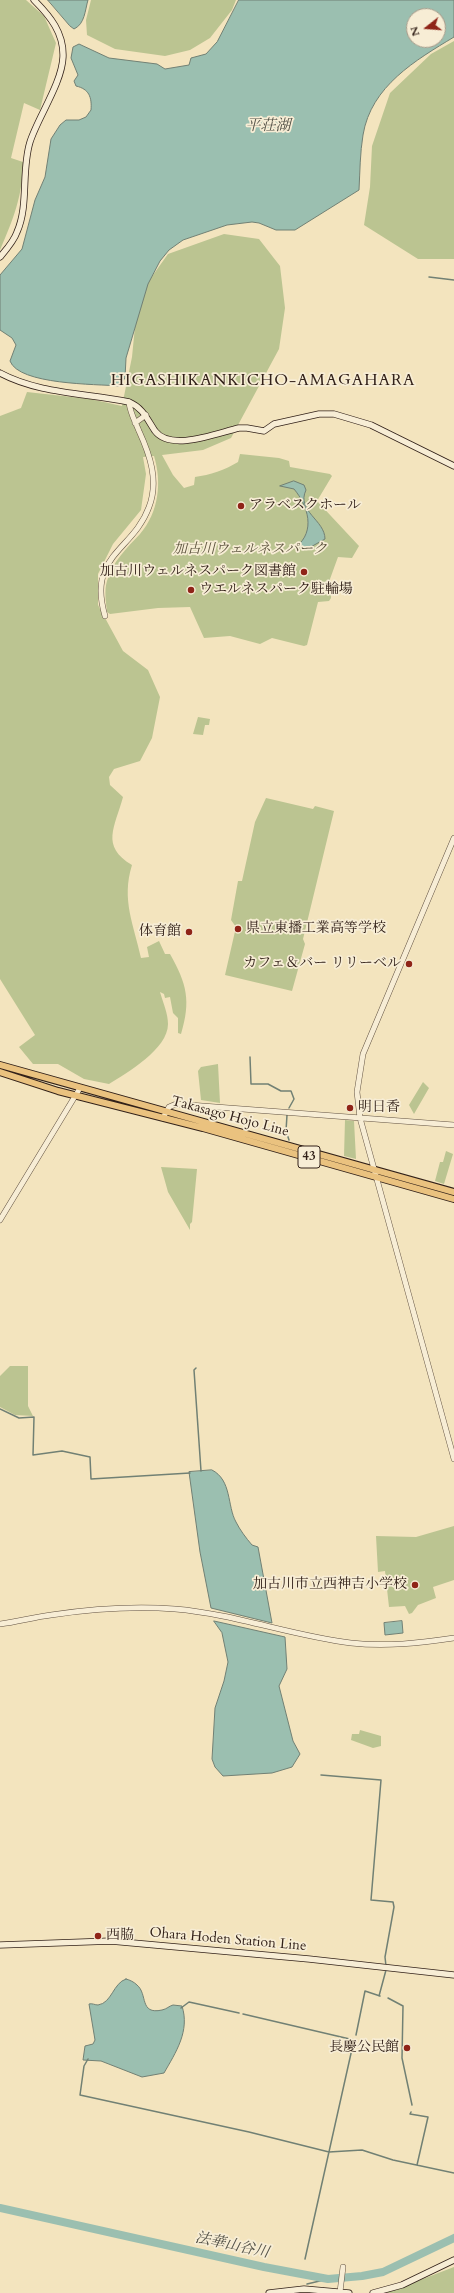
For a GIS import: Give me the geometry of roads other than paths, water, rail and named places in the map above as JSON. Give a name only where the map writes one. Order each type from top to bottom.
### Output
[{"type":"main road","points":[[0,257],[17,233],[22,217],[26,158],[30,142],[60,72],[63,58],[62,40],[56,25],[34,0]]},
{"type":"main road","points":[[0,373],[16,382],[129,402],[137,406],[146,414],[162,438],[180,442],[239,428],[247,428],[264,432],[274,424],[319,414],[334,414],[371,425],[454,466]]},
{"type":"main road","name":"Takasago Hojo Line","points":[[0,1065],[139,1103],[165,1115],[376,1178],[454,1199]]},
{"type":"main road","name":"Takasago Hojo Line","points":[[0,1072],[75,1096],[165,1115],[374,1169],[454,1192]]},
{"type":"main road","name":"Ohara Hoden Station Line","points":[[0,1946],[111,1941],[386,1967],[454,1975]]},
{"type":"main road","points":[[373,2293],[402,2285],[454,2260]]},
{"type":"main road","points":[[269,2293],[304,2289],[349,2293]]},
{"type":"street","points":[[105,616],[102,605],[102,578],[109,560],[143,520],[149,507],[154,482],[152,467],[136,423],[131,415],[129,402]]},
{"type":"street","points":[[136,423],[146,414]]},
{"type":"street","points":[[454,838],[363,1054],[357,1092],[360,1118],[454,1459]]},
{"type":"street","points":[[0,1220],[80,1088]]},
{"type":"street","points":[[165,1115],[171,1105],[180,1105],[454,1125]]},
{"type":"street","points":[[0,1624],[76,1612],[136,1608],[175,1609],[206,1613],[325,1639],[352,1643],[413,1643],[454,1638]]},
{"type":"street","points":[[340,2292],[343,2267]]},
{"type":"water","points":[[48,0],[88,0],[84,16],[78,27],[74,29],[70,26]]},
{"type":"water","name":"平荘湖","points":[[239,0],[454,0],[454,37],[446,42],[446,8],[406,8],[406,48],[436,48],[397,76],[375,102],[363,135],[359,190],[295,230],[276,230],[259,223],[252,222],[227,225],[183,240],[169,250],[160,261],[148,284],[126,358],[125,378],[119,386],[59,382],[28,375],[16,369],[10,361],[16,345],[12,338],[0,330],[0,275],[22,249],[35,200],[45,177],[51,139],[60,125],[66,120],[79,120],[86,117],[91,110],[89,94],[84,89],[76,86],[74,81],[78,75],[71,58],[73,47],[79,44],[109,58],[157,64],[165,69],[189,65],[191,58],[206,54],[217,42]]},
{"type":"water","points":[[294,481],[304,485],[306,490],[304,497],[305,504],[324,532],[325,539],[307,549],[296,547],[306,534],[308,526],[308,518],[303,503],[294,489],[280,486]]},
{"type":"water","points":[[212,1470],[223,1480],[233,1516],[239,1528],[252,1545],[258,1547],[272,1623],[211,1608],[200,1552],[189,1472]]},
{"type":"water","points":[[214,1621],[285,1637],[287,1669],[279,1686],[293,1741],[300,1754],[292,1767],[272,1773],[223,1776],[215,1767],[212,1759],[215,1708],[224,1681],[228,1662],[222,1633]]},
{"type":"water","points":[[402,1621],[403,1633],[385,1635],[384,1623]]},
{"type":"water","points":[[126,1979],[137,1985],[142,1993],[147,2007],[150,2009],[155,2011],[165,2009],[173,2005],[182,2006],[184,2015],[183,2033],[177,2049],[164,2073],[142,2077],[101,2061],[83,2060],[85,2046],[93,2044],[95,2040],[89,2004],[98,2005],[106,2001],[118,1984]]},
{"type":"waterway","points":[[429,277],[454,280]]},
{"type":"waterway","points":[[250,1057],[251,1084],[268,1084],[281,1091],[291,1091],[294,1099],[289,1108]]},
{"type":"waterway","points":[[287,1115],[286,1131],[289,1140]]},
{"type":"waterway","points":[[196,1368],[194,1370],[201,1471]]},
{"type":"waterway","points":[[0,1409],[19,1418],[34,1417],[33,1455],[62,1451],[90,1457],[91,1479],[190,1473]]},
{"type":"waterway","points":[[321,1775],[381,1780],[371,1900],[393,1902],[394,1907],[385,1957],[386,1966]]},
{"type":"waterway","points":[[379,1996],[386,1970]]},
{"type":"waterway","points":[[356,2035],[365,1991],[380,1996]]},
{"type":"waterway","points":[[388,1998],[403,2006],[402,2058],[412,2105]]},
{"type":"waterway","points":[[181,2008],[189,2002],[239,2013]]},
{"type":"waterway","points":[[243,2014],[354,2040],[305,2259]]},
{"type":"waterway","points":[[88,2059],[84,2066],[80,2095],[249,2132],[329,2152],[362,2150],[393,2160],[454,2173]]},
{"type":"waterway","points":[[411,2112],[410,2114],[428,2117],[417,2165]]},
{"type":"waterway","name":"法華山谷川","points":[[0,2208],[264,2267],[328,2279],[362,2276],[383,2272],[454,2238]]},
{"type":"waterway","points":[[307,2284],[328,2279]]},
{"type":"place","name":"アラベスクホール","points":[[241,506]]},
{"type":"place","name":"加古川ウェルネスパーク図書館","points":[[304,572]]},
{"type":"place","name":"ウエルネスパーク駐輪場","points":[[191,590]]},
{"type":"place","name":"県立東播工業高等学校","points":[[238,929]]},
{"type":"place","name":"体育館","points":[[189,932]]},
{"type":"place","name":"カフェ＆バー リリーベル","points":[[409,964]]},
{"type":"place","name":"明日香","points":[[350,1108]]},
{"type":"place","name":"加古川市立西神吉小学校","points":[[415,1585]]},
{"type":"place","name":"西脇","points":[[98,1936]]},
{"type":"place","name":"長慶公民館","points":[[407,2048]]},
{"type":"district","name":"HIGASHIKANKICHO-AMAGAHARA","points":[[263,381]]},
{"type":"park label","name":"加古川ウェルネスパーク","points":[[250,550]]}]
